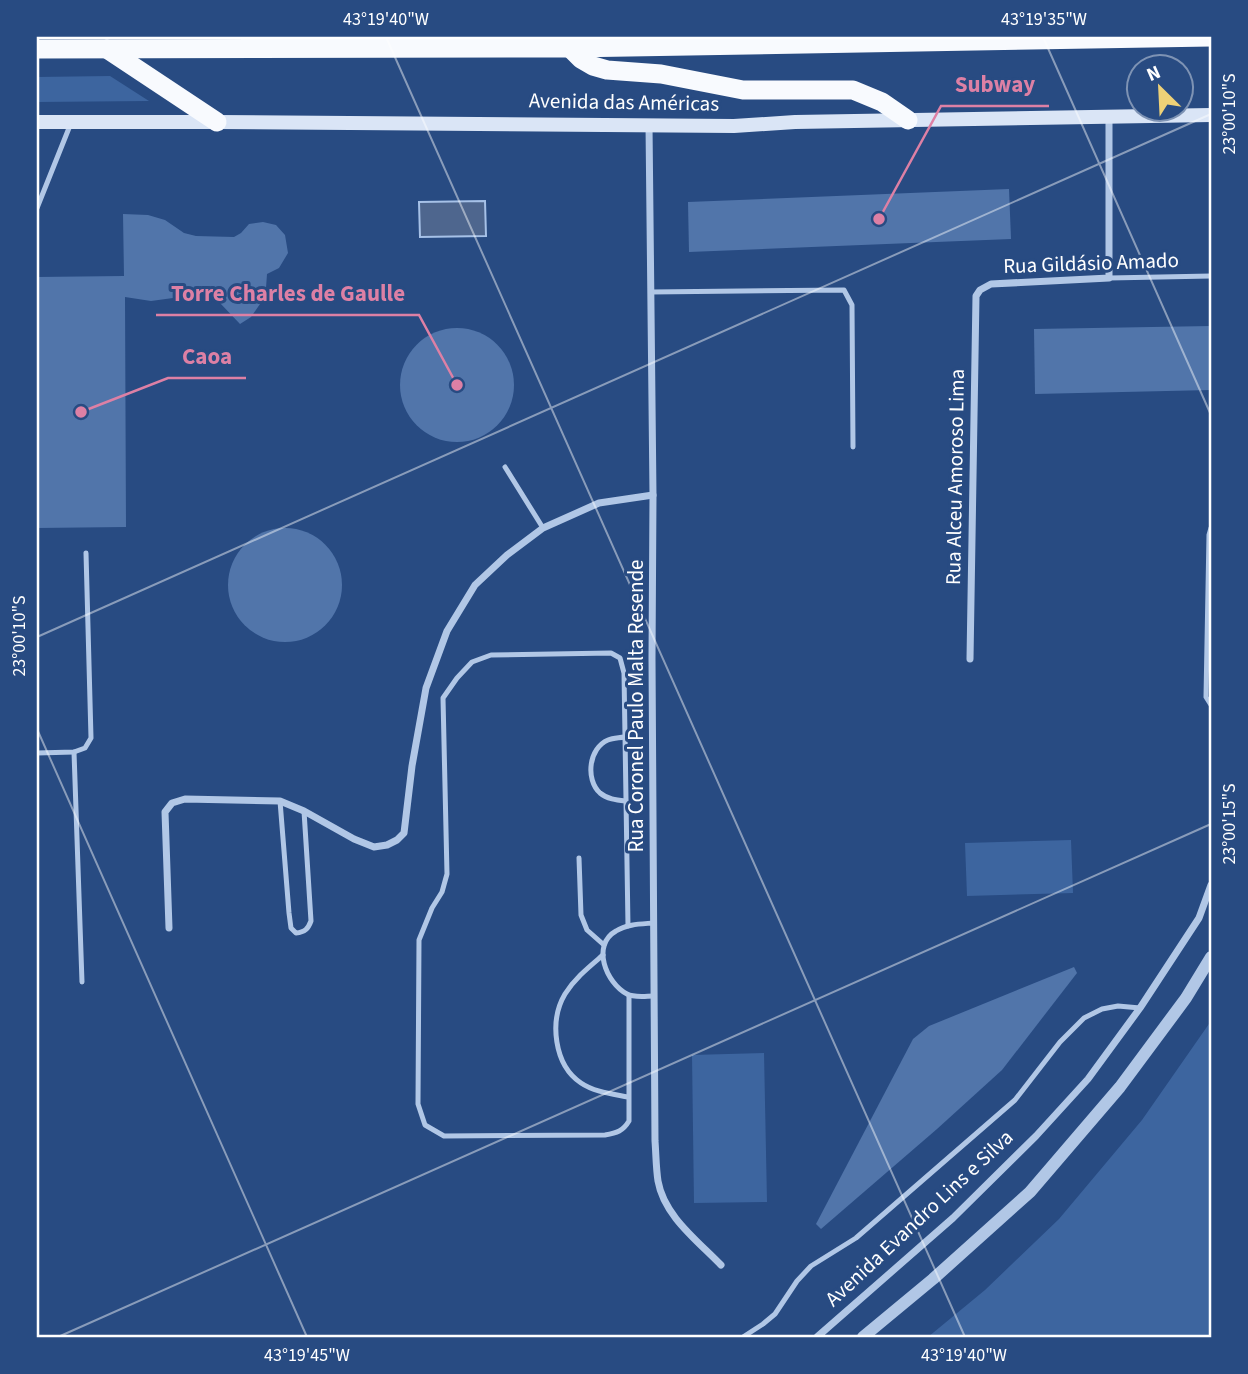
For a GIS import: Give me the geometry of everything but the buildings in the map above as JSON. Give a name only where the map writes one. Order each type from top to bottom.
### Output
[{"type":"highway","points":[[37,49],[100,43],[570,48],[1211,37]]},
{"type":"highway","points":[[100,43],[217,122]]},
{"type":"highway","points":[[570,48],[581,59],[607,71],[661,74],[743,90],[853,90],[882,102],[908,120]]},
{"type":"main road","name":"Avenida das Américas","points":[[37,122],[734,126],[795,122],[1211,115]]},
{"type":"street","points":[[1109,117],[1109,278]]},
{"type":"street","name":"Rua Coronel Paulo Malta Resende","points":[[649,125],[655,1141],[658,1181],[663,1198],[674,1217],[721,1265]]},
{"type":"street","name":"Rua Gildásio Amado","points":[[976,296],[991,284],[1109,278]]},
{"type":"street","name":"Rua Alceu Amoroso Lima","points":[[970,659],[976,296]]},
{"type":"street","points":[[169,928],[165,812],[172,803],[185,799],[280,801],[354,839],[374,846],[387,845],[397,840],[404,833],[412,766],[426,688],[447,631],[475,585],[507,555],[543,528],[599,503],[653,495]]},
{"type":"street","name":"Avenida Evandro Lins e Silva","points":[[817,1337],[953,1218],[1036,1136],[1088,1079],[1140,1008],[1199,918],[1211,885]]},
{"type":"street","points":[[863,1337],[1030,1192],[1120,1087],[1186,998],[1211,957]]},
{"type":"lane","points":[[37,208],[72,122]]},
{"type":"lane","name":"Rua Gildásio Amado","points":[[1109,278],[1211,276]]},
{"type":"lane","points":[[651,292],[844,290],[852,305],[853,447]]},
{"type":"lane","points":[[505,467],[543,528]]},
{"type":"lane","points":[[1211,528],[1206,696],[1211,705]]},
{"type":"lane","points":[[37,752],[74,752],[85,748],[91,738],[86,552]]},
{"type":"lane","points":[[628,926],[620,658],[611,653],[491,655],[472,663],[443,698],[447,874],[442,892],[432,908],[419,940],[418,1104],[425,1125],[444,1136],[606,1135],[625,1128],[629,1121],[629,996]]},
{"type":"lane","points":[[624,737],[608,740],[598,747],[591,767],[592,781],[598,792],[614,800],[626,801]]},
{"type":"lane","points":[[74,752],[82,982]]},
{"type":"lane","points":[[280,801],[289,914],[291,928],[296,933],[309,928],[311,921],[304,811]]},
{"type":"lane","points":[[579,858],[581,915],[587,930],[604,945]]},
{"type":"lane","points":[[653,923],[617,930],[609,936],[603,955],[605,967],[617,987],[629,996],[654,996]]},
{"type":"lane","points":[[603,955],[577,977],[564,997],[558,1014],[556,1034],[559,1054],[568,1071],[581,1083],[628,1097]]},
{"type":"lane","points":[[743,1337],[775,1314],[797,1281],[811,1266],[856,1238],[1015,1100],[1060,1042],[1084,1018],[1102,1009],[1118,1006],[1140,1008]]},
{"type":"shaded area","points":[[110,76],[149,101],[37,102],[37,77]]},
{"type":"shaded area","points":[[485,201],[486,236],[420,237],[419,202]]},
{"type":"shaded area","points":[[1071,840],[1073,893],[967,896],[965,843]]},
{"type":"shaded area","points":[[1211,1021],[1211,1337],[928,1337],[985,1290],[1059,1219],[1142,1120]]},
{"type":"shaded area","points":[[764,1053],[767,1202],[694,1203],[692,1055]]},
{"type":"place","name":"Subway","points":[[879,219]]},
{"type":"place","name":"Torre Charles de Gaulle","points":[[457,385]]},
{"type":"place","name":"Caoa","points":[[81,412]]}]
